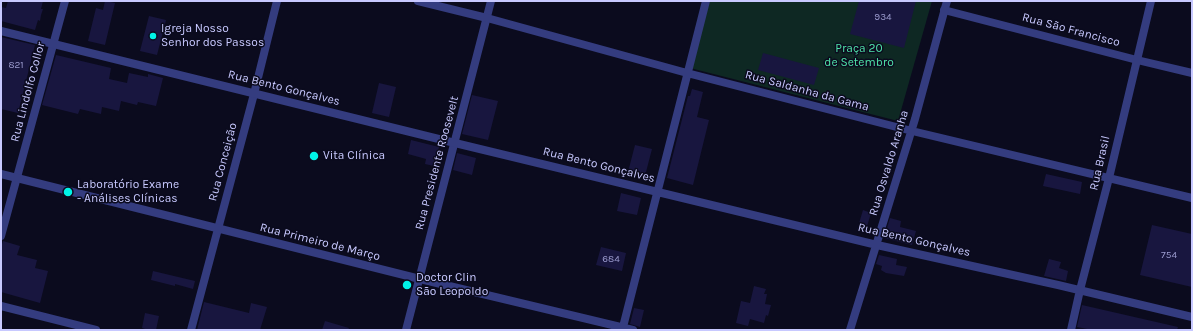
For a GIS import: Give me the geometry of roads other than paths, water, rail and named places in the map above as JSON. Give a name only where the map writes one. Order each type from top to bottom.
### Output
[{"type":"street","name":"Rua Lindolfo Collor","points":[[1,236],[65,1]]},
{"type":"street","name":"Rua Conceição","points":[[191,330],[254,94],[277,1]]},
{"type":"street","name":"Rua Saldanha da Gama","points":[[418,1],[912,131],[1192,198]]},
{"type":"street","name":"Rua Presidente Roosevelt","points":[[406,330],[491,1]]},
{"type":"street","points":[[622,329],[706,1]]},
{"type":"street","name":"Rua Osvaldo Aranha","points":[[850,330],[912,131],[947,1]]},
{"type":"street","name":"Rua Brasil","points":[[1071,330],[1151,1]]},
{"type":"street","name":"Rua São Francisco","points":[[944,10],[1192,73]]},
{"type":"street","name":"Rua Bento Gonçalves","points":[[1,31],[877,245],[1080,290],[1192,317]]},
{"type":"street","name":"Rua Primeiro de Março","points":[[1,174],[622,329],[633,330]]},
{"type":"street","points":[[1,306],[96,330]]},
{"type":"place","name":"Igreja Nosso Senhor dos Passos","points":[[153,36]]},
{"type":"place","name":"Vita Clínica","points":[[314,156]]},
{"type":"place","name":"Laboratório Exame - Análises Clínicas","points":[[68,192]]},
{"type":"place","name":"Doctor Clin São Leopoldo","points":[[407,285]]},
{"type":"park label","name":"Praça 20 de Setembro","points":[[859,56]]}]
